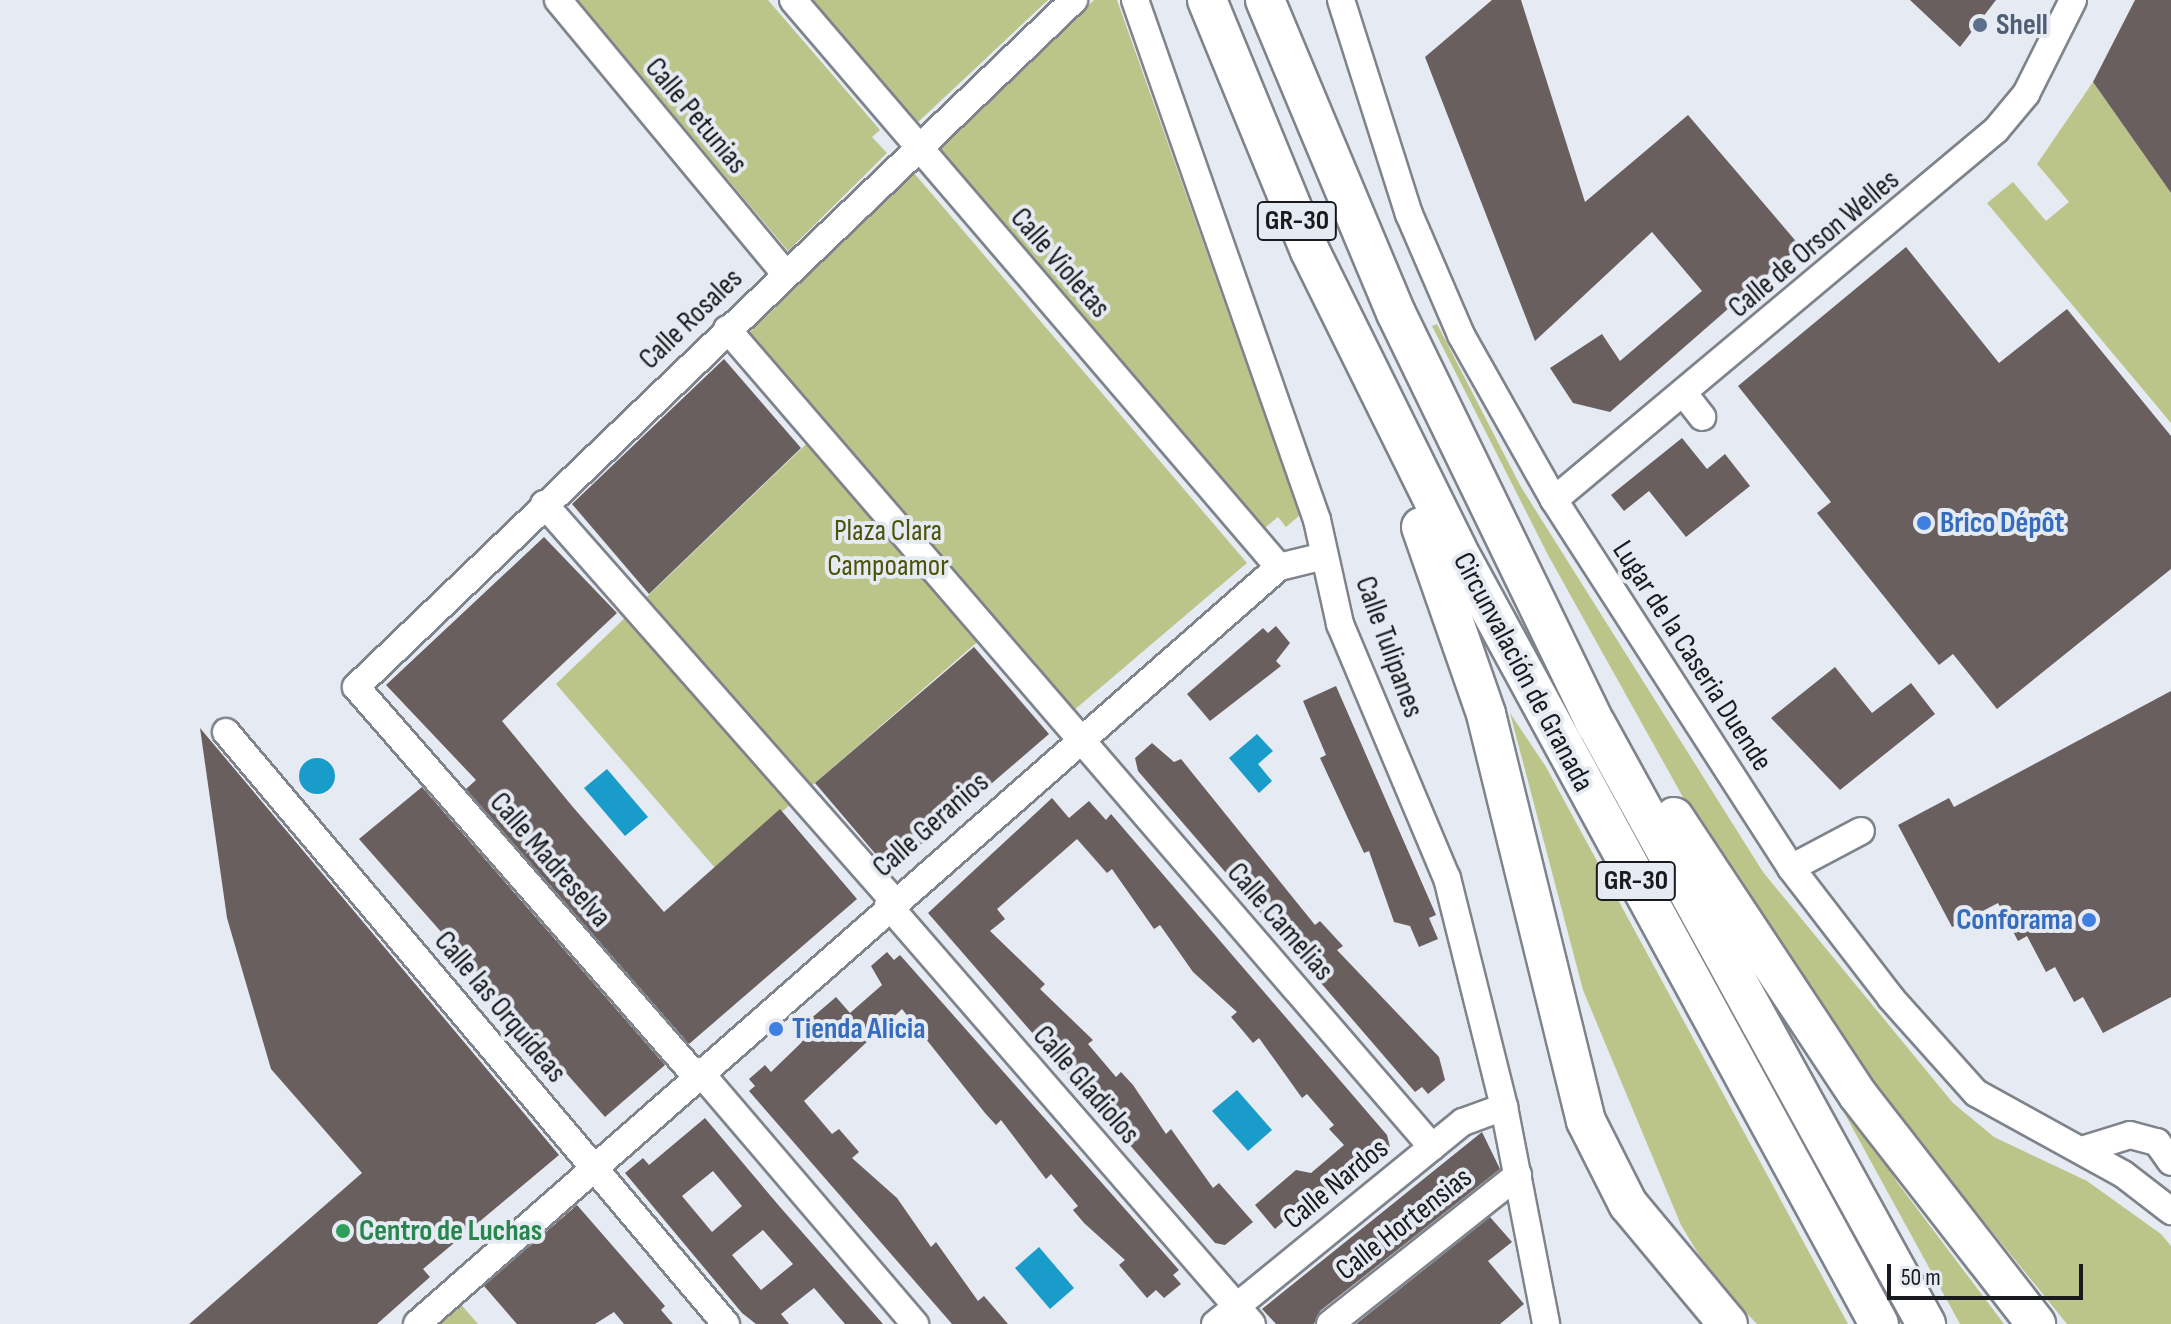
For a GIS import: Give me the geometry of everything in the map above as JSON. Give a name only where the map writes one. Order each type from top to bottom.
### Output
[{"type":"highway","name":"Circunvalación de Granada","points":[[1207,0],[1310,251],[1400,435],[1879,1324]]},
{"type":"highway","name":"Circunvalación de Granada","points":[[1265,0],[1396,313],[1596,724],[1926,1324]]},
{"type":"highway","points":[[1400,435],[1413,509],[1486,714],[1586,1121],[1628,1204],[1728,1324]]},
{"type":"highway","points":[[1596,724],[1641,762],[1858,1095],[2036,1324]]},
{"type":"highway","points":[[1688,1278],[1707,1324]]},
{"type":"street","name":"Calle Petunias","points":[[558,0],[785,273]]},
{"type":"street","name":"Calle Violetas","points":[[793,0],[1279,567]]},
{"type":"street","name":"Calle Rosales","points":[[356,687],[917,145],[1074,0]]},
{"type":"street","name":"Calle Tulipanes","points":[[1135,0],[1324,556],[1340,624],[1447,878],[1504,1107],[1543,1322]]},
{"type":"street","name":"Lugar de la Caseria Duende","points":[[1341,0],[1409,214],[1449,308],[1554,500],[1791,868],[1891,998],[1976,1093],[2082,1150],[2171,1211]]},
{"type":"street","name":"Calle de Orson Welles","points":[[1554,500],[1685,395],[1996,130],[2026,94],[2073,0]]},
{"type":"street","points":[[727,329],[1080,738]]},
{"type":"street","points":[[1685,395],[1702,417]]},
{"type":"street","points":[[544,504],[890,902]]},
{"type":"street","name":"Calle Geranios","points":[[417,1324],[890,902],[1279,567],[1324,556]]},
{"type":"street","name":"Calle Madreselva","points":[[356,687],[915,1324]]},
{"type":"street","name":"Calle las Orquídeas","points":[[226,732],[726,1324]]},
{"type":"street","name":"Calle Camelias","points":[[1080,738],[1432,1147]]},
{"type":"street","points":[[1791,868],[1861,831]]},
{"type":"street","name":"Calle Gladiolos","points":[[890,902],[1244,1315]]},
{"type":"street","name":"Calle Nardos","points":[[1215,1324],[1244,1315],[1463,1122],[1504,1107]]},
{"type":"street","points":[[2082,1150],[2130,1135],[2166,1146]]},
{"type":"street","name":"Calle Hortensias","points":[[1330,1324],[1518,1175]]},
{"type":"green space","points":[[577,0],[768,0],[880,130],[872,137],[887,153],[788,251]]},
{"type":"green space","points":[[811,0],[1048,0],[916,124]]},
{"type":"green space","points":[[1094,0],[1117,0],[1300,515],[1286,527],[1278,517],[1262,530],[940,148]]},
{"type":"green space","points":[[2093,82],[2171,193],[2171,423],[1987,203],[2013,182],[2046,221],[2069,202],[2037,164]]},
{"type":"green space","name":"Plaza Clara Campoamor","points":[[914,173],[1247,563],[1073,711],[998,624],[716,869],[556,684],[825,426],[747,335]]},
{"type":"green space","points":[[1437,324],[1521,487],[1763,872],[1953,1103],[1994,1137],[2087,1181],[2161,1234],[2171,1246],[2171,1324],[2067,1324],[1866,1076],[1713,851],[1548,555],[1432,326]]},
{"type":"green space","points":[[1510,713],[1546,767],[1848,1324],[1757,1324],[1714,1280],[1681,1225],[1583,990]]},
{"type":"green space","points":[[1813,1056],[1829,1066],[1897,1182],[2004,1324],[1960,1324]]},
{"type":"green space","points":[[458,1301],[478,1324],[432,1324]]},
{"type":"water","points":[[1257,734],[1273,751],[1258,764],[1272,781],[1259,793],[1229,758]]},
{"type":"water","points":[[317,758],[329,764],[335,776],[329,788],[317,794],[305,788],[299,776],[305,764]]},
{"type":"water","points":[[607,769],[648,817],[625,836],[584,788]]},
{"type":"water","points":[[1237,1090],[1272,1130],[1248,1151],[1212,1111]]},
{"type":"water","points":[[1039,1247],[1074,1288],[1050,1309],[1015,1268]]},
{"type":"building","points":[[1492,0],[1521,0],[1585,202],[1688,115],[1800,246],[1610,412],[1573,403],[1550,368],[1602,334],[1620,361],[1702,291],[1652,232],[1535,341],[1425,57]]},
{"type":"building","points":[[1910,0],[1996,0],[1960,47]]},
{"type":"building","points":[[2135,0],[2171,0],[2171,193],[2093,82]]},
{"type":"building","points":[[1906,247],[1999,363],[2067,309],[2171,436],[2171,569],[1997,709],[1953,654],[1939,665],[1817,513],[1831,502],[1738,386]]},
{"type":"building","points":[[724,359],[801,448],[649,594],[572,504]]},
{"type":"building","points":[[1682,438],[1707,469],[1725,454],[1750,486],[1686,537],[1649,491],[1624,511],[1611,495]]},
{"type":"building","points":[[544,537],[617,613],[502,721],[572,806],[664,912],[780,809],[857,899],[689,1044],[466,789],[476,780],[386,685]]},
{"type":"building","points":[[1276,626],[1290,643],[1276,661],[1281,666],[1210,721],[1187,694],[1263,628],[1268,633]]},
{"type":"building","points":[[974,647],[1049,734],[890,871],[815,783]]},
{"type":"building","points":[[1835,667],[1872,713],[1911,683],[1935,714],[1840,790],[1771,718]]},
{"type":"building","points":[[1336,686],[1436,915],[1429,918],[1438,939],[1419,947],[1410,926],[1394,922],[1369,851],[1364,853],[1320,758],[1326,755],[1303,701]]},
{"type":"building","points":[[2171,691],[2171,997],[2103,1033],[2083,997],[2074,1002],[2055,967],[2046,972],[2027,936],[2018,941],[1998,903],[1952,927],[1898,825],[1949,798],[1954,807]]},
{"type":"building","points":[[200,728],[559,1155],[423,1269],[430,1277],[377,1324],[189,1324],[362,1173],[271,1069],[227,918]]},
{"type":"building","points":[[1152,743],[1174,762],[1181,759],[1315,925],[1320,921],[1343,946],[1337,950],[1439,1057],[1445,1080],[1428,1094],[1422,1087],[1415,1092],[1138,771],[1135,758]]},
{"type":"building","points":[[422,787],[665,1065],[605,1117],[359,839]]},
{"type":"building","points":[[1052,798],[1069,818],[1089,801],[1106,820],[1111,814],[1387,1135],[1390,1147],[1372,1162],[1365,1154],[1291,1230],[1284,1221],[1275,1229],[1255,1205],[1296,1170],[1311,1173],[1344,1145],[1329,1129],[1334,1125],[1307,1094],[1302,1098],[1259,1038],[1253,1043],[1231,1017],[1237,1012],[1193,972],[1160,925],[1154,929],[1112,869],[1107,873],[1077,839],[997,909],[1005,919],[990,931],[1045,984],[1040,989],[1093,1040],[1088,1044],[1116,1077],[1121,1072],[1133,1085],[1166,1134],[1171,1129],[1213,1188],[1219,1183],[1253,1222],[1225,1245],[1215,1243],[928,913]]},
{"type":"building","points":[[887,952],[894,960],[900,955],[1179,1270],[1173,1275],[1181,1284],[1164,1298],[1156,1290],[1147,1298],[1119,1265],[1125,1260],[1084,1223],[1073,1210],[1078,1206],[1051,1174],[1046,1179],[1001,1120],[996,1125],[985,1113],[902,1009],[804,1101],[832,1134],[839,1129],[859,1152],[852,1158],[897,1198],[931,1247],[936,1242],[978,1301],[984,1296],[1008,1324],[952,1324],[749,1091],[755,1086],[749,1079],[765,1065],[771,1072],[802,1042],[794,1033],[836,997],[850,1013],[882,985],[871,966]]},
{"type":"building","points":[[705,1118],[883,1324],[845,1324],[814,1288],[781,1314],[789,1324],[756,1324],[742,1313],[625,1173],[643,1158],[649,1165]],"holes":[[[713,1171],[742,1206],[712,1232],[682,1196]],[[763,1230],[793,1264],[761,1290],[732,1255]]]},
{"type":"building","points":[[1482,1132],[1500,1169],[1320,1311],[1314,1324],[1276,1324],[1262,1309]]},
{"type":"building","points":[[577,1205],[665,1306],[661,1310],[673,1324],[624,1324],[614,1312],[595,1324],[517,1324],[484,1286]]},
{"type":"building","points":[[1490,1217],[1512,1242],[1488,1261],[1524,1304],[1500,1324],[1356,1324]]},
{"type":"place","name":"Shell","points":[[1980,25]]},
{"type":"place","name":"Brico Dépôt","points":[[1924,523]]},
{"type":"place","name":"Conforama","points":[[2089,920]]},
{"type":"place","name":"Tienda Alicia","points":[[776,1029]]},
{"type":"place","name":"Centro de Luchas","points":[[343,1231]]}]
